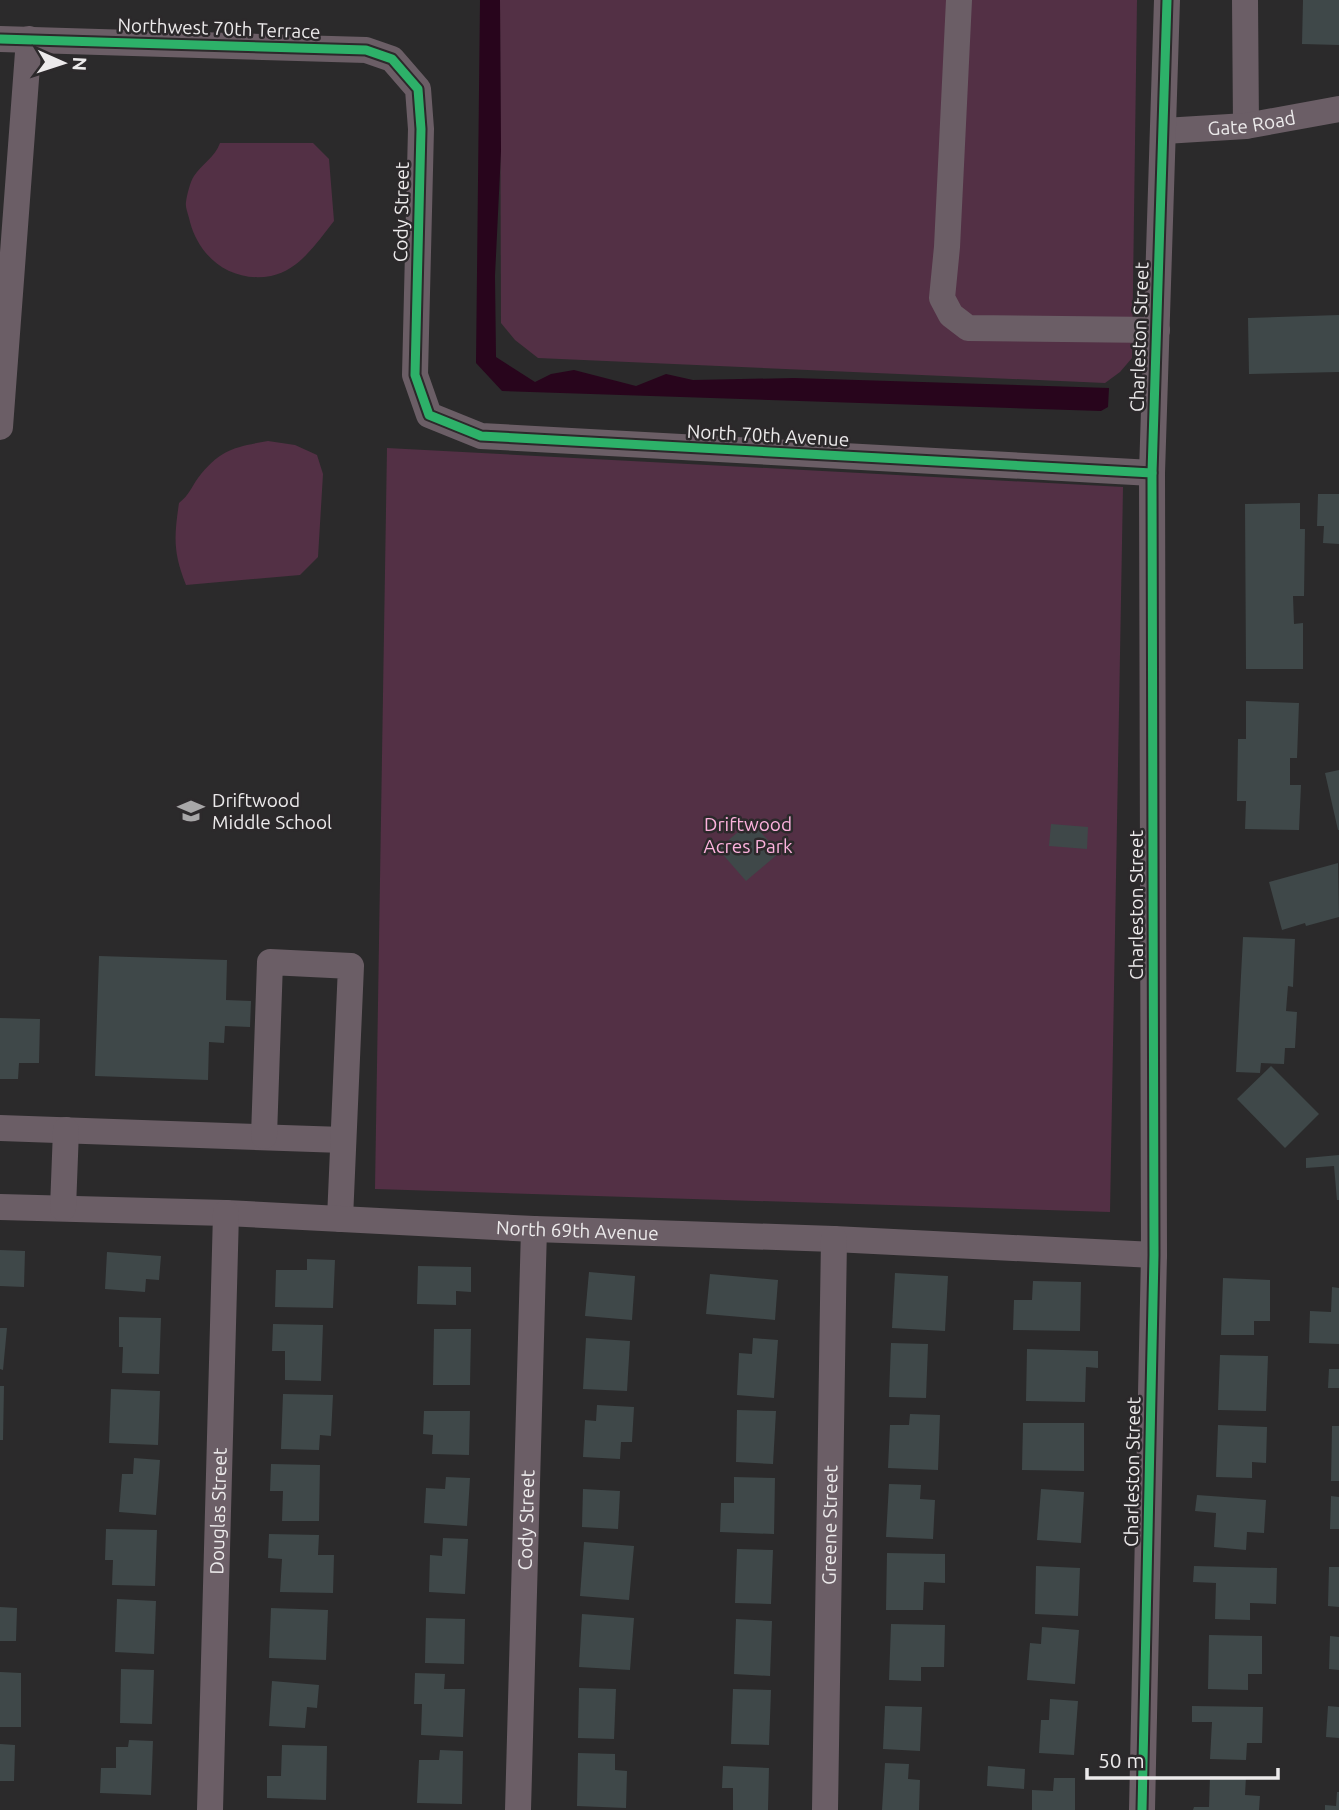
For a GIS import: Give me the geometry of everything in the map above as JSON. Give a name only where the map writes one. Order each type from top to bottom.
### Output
[{"type":"street","points":[[959,0],[942,298],[951,315],[968,328],[1157,330]]},
{"type":"street","name":"Charleston Street","points":[[1142,1810],[1154,1255],[1152,473],[1167,0]]},
{"type":"street","points":[[1245,0],[1246,126]]},
{"type":"street","name":"Northwest 70th Terrace","points":[[0,38],[366,50],[393,59]]},
{"type":"street","points":[[0,427],[29,39]]},
{"type":"street","name":"Cody Street","points":[[393,59],[418,89],[421,129],[415,375]]},
{"type":"street","name":"Gate Road","points":[[1164,131],[1246,126],[1339,109]]},
{"type":"street","name":"North 70th Avenue","points":[[415,375],[429,415],[481,436],[1152,473]]},
{"type":"street","points":[[264,1136],[270,962],[351,965],[340,1219]]},
{"type":"street","points":[[0,1128],[344,1140]]},
{"type":"street","points":[[64,1208],[66,1130]]},
{"type":"street","name":"North 69th Avenue","points":[[0,1206],[226,1213],[1154,1255]]},
{"type":"street","name":"Douglas Street","points":[[210,1810],[226,1213]]},
{"type":"street","name":"Cody Street","points":[[518,1810],[534,1229]]},
{"type":"street","name":"Greene Street","points":[[825,1810],[834,1239]]},
{"type":"green space","points":[[500,0],[1137,0],[1132,358],[1120,372],[1105,383],[538,358],[515,340],[501,323]]},
{"type":"green space","points":[[220,143],[313,143],[329,159],[334,221],[307,254],[291,268],[271,276],[243,276],[220,266],[201,247],[190,222],[186,202],[194,176]]},
{"type":"green space","points":[[268,441],[295,445],[317,455],[323,474],[318,557],[300,575],[186,585],[176,544],[179,503],[206,468],[221,455],[237,448]]},
{"type":"green space","name":"Driftwood Acres Park","points":[[387,448],[1123,487],[1110,1212],[375,1189]]},
{"type":"shaded area","points":[[480,0],[500,0],[501,151],[495,276],[496,357],[535,382],[551,374],[574,370],[636,386],[666,374],[693,380],[794,378],[1109,388],[1108,407],[1101,411],[502,391],[476,363]]},
{"type":"building","points":[[1303,0],[1339,0],[1339,45],[1302,44]]},
{"type":"building","points":[[1339,315],[1339,372],[1249,374],[1248,318]]},
{"type":"building","points":[[1318,494],[1339,494],[1339,544],[1323,543],[1324,526],[1317,526]]},
{"type":"building","points":[[1300,503],[1300,529],[1305,529],[1304,596],[1293,596],[1294,624],[1303,623],[1303,669],[1246,669],[1245,504]]},
{"type":"building","points":[[1246,701],[1299,703],[1297,758],[1290,758],[1290,785],[1301,785],[1299,830],[1245,829],[1246,801],[1237,801],[1238,739],[1246,739]]},
{"type":"building","points":[[1339,770],[1339,830],[1338,830],[1325,773]]},
{"type":"building","points":[[751,821],[779,853],[746,881],[718,849]]},
{"type":"building","points":[[1051,824],[1088,827],[1087,849],[1049,846]]},
{"type":"building","points":[[1338,863],[1339,917],[1282,930],[1269,882]]},
{"type":"building","points":[[1243,937],[1295,939],[1293,987],[1288,986],[1286,1011],[1297,1012],[1295,1048],[1285,1048],[1284,1064],[1261,1063],[1260,1073],[1236,1072]]},
{"type":"building","points":[[99,956],[227,960],[226,1000],[251,1001],[250,1027],[225,1026],[224,1043],[209,1042],[208,1080],[95,1076]]},
{"type":"building","points":[[0,1018],[40,1019],[39,1063],[19,1063],[18,1079],[0,1079]]},
{"type":"building","points":[[1271,1066],[1319,1114],[1285,1148],[1237,1099]]},
{"type":"building","points":[[1339,1155],[1337,1200],[1334,1166],[1306,1168],[1306,1158]]},
{"type":"building","points":[[0,1250],[25,1251],[24,1287],[0,1286]]},
{"type":"building","points":[[107,1252],[161,1256],[159,1280],[146,1279],[145,1292],[105,1289]]},
{"type":"building","points":[[307,1259],[335,1260],[333,1308],[275,1307],[276,1270],[307,1270]]},
{"type":"building","points":[[418,1266],[471,1267],[471,1292],[456,1291],[456,1305],[417,1304]]},
{"type":"building","points":[[589,1272],[635,1276],[632,1320],[585,1316]]},
{"type":"building","points":[[895,1273],[948,1276],[945,1331],[892,1328]]},
{"type":"building","points":[[710,1274],[778,1280],[775,1320],[706,1314]]},
{"type":"building","points":[[1223,1278],[1270,1280],[1270,1321],[1254,1321],[1254,1335],[1221,1335]]},
{"type":"building","points":[[1033,1281],[1081,1282],[1080,1331],[1013,1330],[1014,1300],[1032,1300]]},
{"type":"building","points":[[1332,1287],[1339,1288],[1339,1344],[1309,1343],[1310,1311],[1331,1312]]},
{"type":"building","points":[[119,1317],[161,1318],[159,1374],[122,1373],[123,1347],[119,1347]]},
{"type":"building","points":[[273,1324],[323,1325],[321,1381],[285,1380],[285,1351],[272,1351]]},
{"type":"building","points":[[0,1328],[7,1328],[3,1370],[0,1369]]},
{"type":"building","points":[[434,1329],[471,1329],[470,1385],[433,1385]]},
{"type":"building","points":[[586,1338],[630,1341],[627,1391],[583,1389]]},
{"type":"building","points":[[753,1338],[778,1340],[774,1398],[737,1395],[739,1353],[752,1354]]},
{"type":"building","points":[[891,1343],[928,1344],[926,1398],[889,1397]]},
{"type":"building","points":[[1027,1349],[1098,1351],[1098,1368],[1086,1367],[1085,1402],[1026,1401]]},
{"type":"building","points":[[1220,1355],[1268,1356],[1266,1411],[1218,1410]]},
{"type":"building","points":[[1329,1369],[1339,1369],[1339,1388],[1328,1388]]},
{"type":"building","points":[[0,1386],[4,1386],[3,1440],[0,1440]]},
{"type":"building","points":[[111,1389],[160,1391],[158,1445],[109,1443]]},
{"type":"building","points":[[283,1394],[333,1395],[331,1436],[320,1435],[319,1450],[281,1449]]},
{"type":"building","points":[[597,1405],[634,1407],[632,1442],[621,1442],[620,1459],[583,1457],[585,1420],[596,1421]]},
{"type":"building","points":[[737,1410],[776,1411],[773,1464],[736,1462]]},
{"type":"building","points":[[424,1411],[470,1411],[469,1455],[432,1454],[433,1435],[423,1434]]},
{"type":"building","points":[[910,1414],[940,1415],[938,1470],[888,1468],[890,1425],[909,1425]]},
{"type":"building","points":[[1023,1423],[1084,1423],[1084,1471],[1022,1470]]},
{"type":"building","points":[[1218,1425],[1267,1427],[1266,1463],[1252,1462],[1252,1478],[1216,1477]]},
{"type":"building","points":[[1332,1426],[1339,1426],[1339,1481],[1331,1481]]},
{"type":"building","points":[[134,1458],[160,1460],[156,1515],[119,1512],[122,1474],[133,1474]]},
{"type":"building","points":[[271,1464],[320,1465],[319,1521],[282,1521],[283,1491],[270,1491]]},
{"type":"building","points":[[446,1477],[470,1478],[467,1526],[424,1523],[426,1488],[445,1489]]},
{"type":"building","points":[[734,1477],[775,1478],[774,1534],[720,1532],[721,1503],[734,1503]]},
{"type":"building","points":[[889,1484],[921,1485],[920,1499],[935,1500],[933,1539],[886,1537]]},
{"type":"building","points":[[583,1489],[620,1491],[618,1529],[582,1527]]},
{"type":"building","points":[[1041,1489],[1084,1492],[1081,1543],[1037,1540]]},
{"type":"building","points":[[1197,1495],[1266,1500],[1264,1533],[1247,1532],[1246,1550],[1214,1547],[1216,1513],[1195,1511]]},
{"type":"building","points":[[1331,1496],[1339,1497],[1339,1529],[1330,1529]]},
{"type":"building","points":[[106,1529],[157,1530],[155,1586],[112,1585],[113,1560],[105,1560]]},
{"type":"building","points":[[269,1534],[319,1535],[318,1555],[334,1555],[333,1593],[280,1592],[282,1559],[268,1558]]},
{"type":"building","points":[[443,1538],[468,1539],[465,1594],[429,1592],[430,1555],[442,1556]]},
{"type":"building","points":[[584,1542],[634,1546],[629,1600],[580,1596]]},
{"type":"building","points":[[737,1549],[773,1550],[771,1604],[735,1603]]},
{"type":"building","points":[[887,1553],[945,1554],[945,1583],[924,1582],[923,1610],[886,1610]]},
{"type":"building","points":[[1036,1566],[1080,1568],[1078,1616],[1035,1614]]},
{"type":"building","points":[[1194,1566],[1277,1568],[1276,1604],[1250,1603],[1250,1620],[1215,1619],[1216,1583],[1193,1582]]},
{"type":"building","points":[[1329,1567],[1339,1567],[1339,1607],[1328,1606]]},
{"type":"building","points":[[117,1599],[156,1601],[154,1654],[115,1652]]},
{"type":"building","points":[[0,1607],[17,1608],[16,1641],[0,1641]]},
{"type":"building","points":[[271,1608],[328,1610],[326,1660],[269,1658]]},
{"type":"building","points":[[582,1614],[634,1618],[630,1670],[579,1667]]},
{"type":"building","points":[[426,1618],[465,1619],[464,1664],[425,1663]]},
{"type":"building","points":[[736,1619],[772,1621],[770,1676],[734,1674]]},
{"type":"building","points":[[891,1624],[945,1625],[944,1667],[921,1667],[921,1681],[889,1680]]},
{"type":"building","points":[[1042,1627],[1079,1630],[1075,1684],[1027,1680],[1030,1643],[1041,1644]]},
{"type":"building","points":[[1209,1635],[1262,1636],[1262,1674],[1248,1674],[1248,1690],[1208,1689]]},
{"type":"building","points":[[1330,1636],[1339,1637],[1339,1670],[1329,1669]]},
{"type":"building","points":[[121,1669],[154,1670],[152,1724],[120,1723]]},
{"type":"building","points":[[0,1672],[21,1673],[21,1727],[0,1727]]},
{"type":"building","points":[[415,1673],[445,1674],[444,1689],[465,1689],[463,1737],[421,1735],[422,1704],[414,1704]]},
{"type":"building","points":[[272,1681],[319,1685],[317,1708],[307,1707],[305,1728],[269,1726]]},
{"type":"building","points":[[579,1688],[616,1689],[614,1739],[578,1738]]},
{"type":"building","points":[[733,1689],[771,1690],[769,1745],[731,1744]]},
{"type":"building","points":[[1050,1699],[1078,1701],[1074,1755],[1039,1753],[1041,1720],[1049,1720]]},
{"type":"building","points":[[885,1706],[922,1707],[920,1751],[883,1749]]},
{"type":"building","points":[[1192,1706],[1263,1707],[1262,1743],[1247,1743],[1246,1760],[1210,1759],[1212,1722],[1192,1722]]},
{"type":"building","points":[[1328,1706],[1339,1707],[1339,1738],[1326,1737]]},
{"type":"building","points":[[129,1740],[153,1741],[151,1795],[100,1793],[101,1768],[116,1768],[116,1747],[128,1747]]},
{"type":"building","points":[[0,1744],[15,1745],[14,1781],[0,1781]]},
{"type":"building","points":[[282,1745],[327,1746],[326,1800],[267,1798],[267,1776],[281,1776]]},
{"type":"building","points":[[440,1750],[463,1751],[462,1804],[417,1803],[419,1760],[439,1760]]},
{"type":"building","points":[[578,1753],[615,1754],[615,1770],[627,1771],[626,1808],[577,1806]]},
{"type":"building","points":[[885,1763],[909,1764],[908,1779],[920,1780],[919,1810],[882,1810]]},
{"type":"building","points":[[723,1766],[769,1768],[768,1810],[733,1810],[733,1788],[722,1788]]},
{"type":"building","points":[[988,1766],[1025,1769],[1024,1789],[987,1786]]},
{"type":"building","points":[[1210,1776],[1246,1777],[1245,1795],[1260,1796],[1259,1810],[1193,1810],[1194,1807],[1209,1807]]},
{"type":"building","points":[[1054,1778],[1075,1778],[1075,1810],[1032,1810],[1032,1790],[1053,1791]]},
{"type":"building","points":[[1337,1792],[1339,1810],[1325,1810],[1325,1805],[1336,1806]]},
{"type":"cycle path","points":[[1142,1810],[1154,1255],[1152,473],[1167,0]]},
{"type":"cycle path","points":[[0,39],[366,50],[392,59],[418,89],[421,129],[415,375],[429,415],[481,436],[1152,473]]},
{"type":"place","name":"Driftwood Middle School","points":[[191,811]]}]
